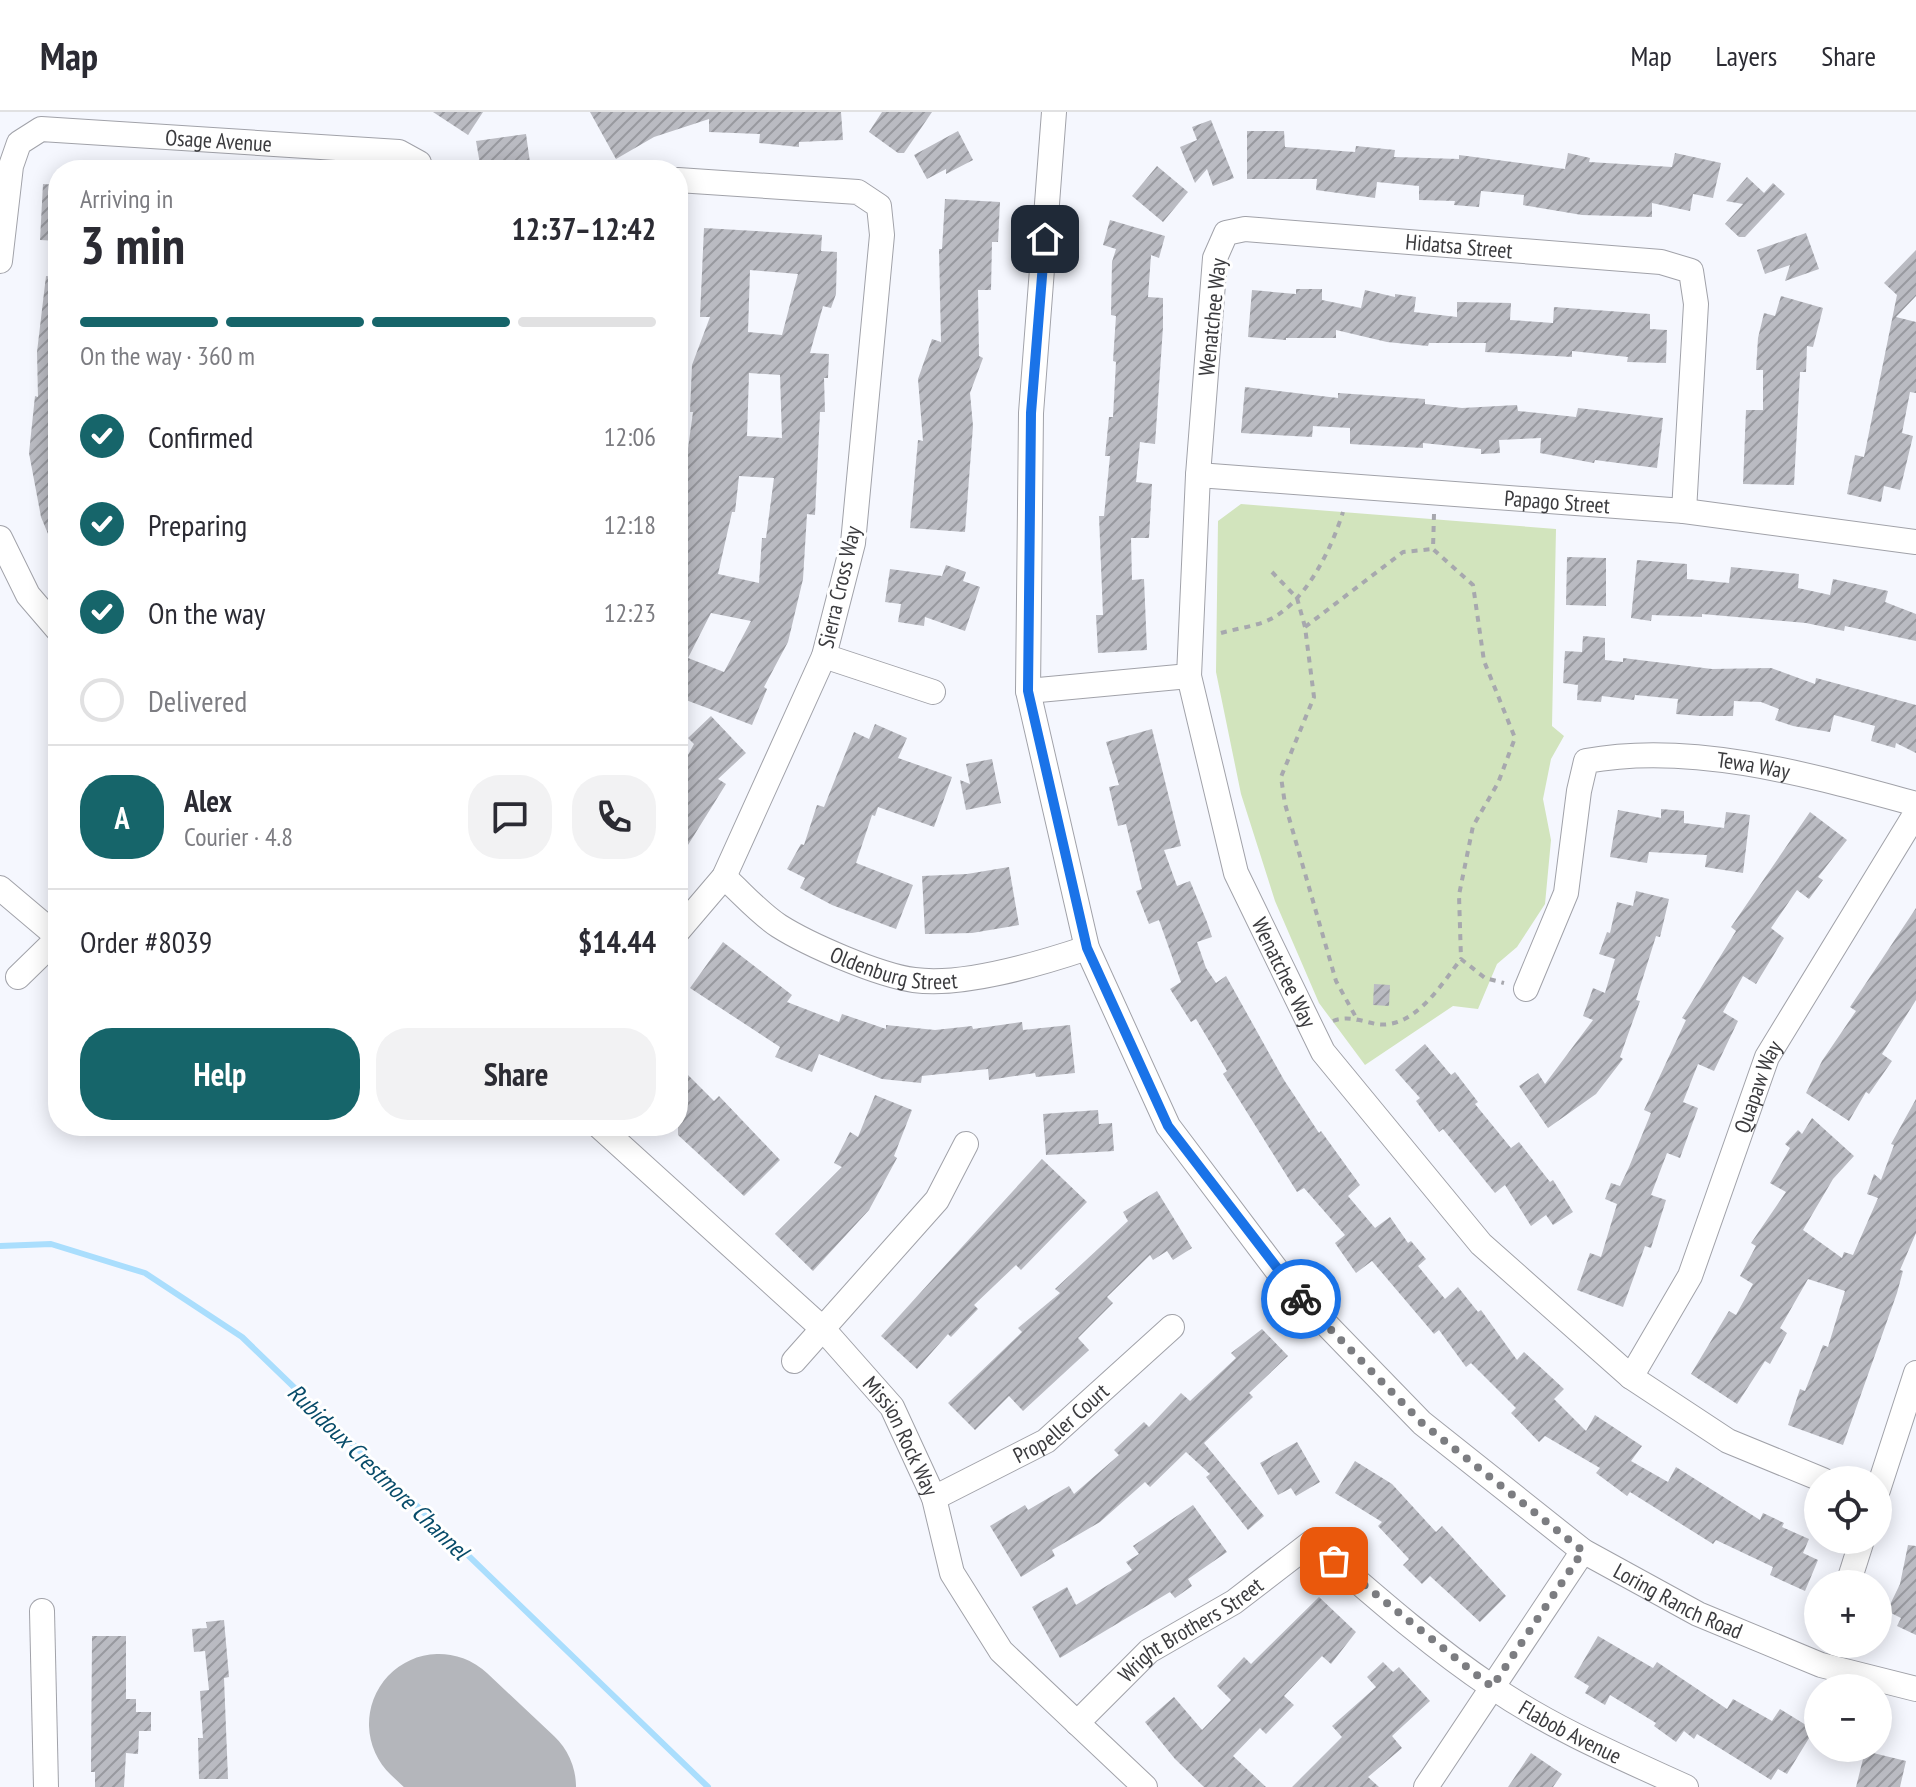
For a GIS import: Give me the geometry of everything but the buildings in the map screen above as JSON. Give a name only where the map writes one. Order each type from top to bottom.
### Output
[{"type":"street","name":"Loring Ranch Road","points":[[1054,112],[1031,413],[1028,691],[1087,948],[1168,1126],[1288,1285],[1422,1423],[1583,1551],[1698,1614],[1804,1647]]},
{"type":"street","name":"Osage Avenue","points":[[0,261],[11,166],[19,143],[41,129],[399,152],[411,160]]},
{"type":"street","name":"Sierra Cross Way","points":[[688,181],[858,192],[879,206],[882,235],[853,543],[824,656],[724,877],[688,919]]},
{"type":"street","name":"Hidatsa Street","points":[[1226,233],[1245,229],[1661,262],[1691,271],[1696,304],[1684,511]]},
{"type":"street","name":"Wenatchee Way","points":[[1226,233],[1215,258],[1198,475],[1189,676],[1236,873],[1323,1052],[1481,1244],[1631,1377],[1728,1441],[1804,1472]]},
{"type":"street","name":"Papago Street","points":[[1198,475],[1684,511],[1916,542]]},
{"type":"street","points":[[0,538],[28,595],[48,618]]},
{"type":"street","points":[[824,656],[933,692]]},
{"type":"street","points":[[1028,691],[1189,676]]},
{"type":"street","name":"Tewa Way","points":[[1526,989],[1566,893],[1586,761],[1608,757],[1719,759],[1813,775],[1916,804]]},
{"type":"street","name":"Quapaw Way","points":[[1631,1377],[1690,1276],[1767,1057],[1916,813]]},
{"type":"street","name":"Oldenburg Street","points":[[724,877],[778,925],[844,958],[914,980],[979,976],[1045,962],[1087,948]]},
{"type":"street","points":[[0,888],[48,929]]},
{"type":"street","points":[[18,977],[48,947]]},
{"type":"street","name":"Mission Rock Way","points":[[610,1136],[823,1329],[892,1407],[934,1498],[952,1573],[1001,1651],[1145,1787]]},
{"type":"street","points":[[794,1361],[937,1200],[966,1144]]},
{"type":"street","name":"Propeller Court","points":[[934,1498],[1046,1441],[1172,1327]]},
{"type":"street","points":[[1886,1466],[1916,1373]]},
{"type":"street","name":"Wright Brothers Street","points":[[1077,1723],[1149,1651],[1234,1602],[1312,1542]]},
{"type":"street","name":"Flabob Avenue","points":[[1312,1542],[1399,1616],[1492,1687],[1589,1743],[1686,1787]]},
{"type":"street","points":[[1426,1787],[1583,1551]]},
{"type":"street","points":[[42,1611],[46,1787]]},
{"type":"street","name":"Loring Ranch Road","points":[[1835,1658],[1916,1689]]},
{"type":"path","points":[[1433,549],[1435,493]]},
{"type":"path","points":[[1221,633],[1266,622],[1297,598],[1335,536],[1343,512]]},
{"type":"path","points":[[1305,627],[1403,552],[1433,549],[1473,585],[1484,661],[1515,738],[1498,783],[1473,826],[1459,895],[1461,959],[1430,999],[1401,1021],[1381,1025],[1342,1017],[1313,1031]]},
{"type":"path","points":[[1272,572],[1297,598],[1305,627],[1314,697],[1281,777],[1285,804],[1336,981],[1358,1021]]},
{"type":"path","points":[[1461,959],[1485,978],[1526,989]]},
{"type":"green space","points":[[1241,504],[1556,529],[1552,726],[1564,736],[1551,759],[1543,799],[1551,840],[1545,904],[1517,947],[1497,964],[1478,1009],[1453,1006],[1365,1065],[1319,1003],[1275,901],[1241,794],[1216,672],[1218,521]]},
{"type":"waterway","name":"Rubidoux Crestmore Channel","points":[[0,1246],[51,1244],[145,1273],[242,1337],[708,1787]]},
{"type":"runway","points":[[439,1724],[506,1787]]},
{"type":"way so far","points":[[1301,1299],[1422,1423],[1583,1551],[1492,1687],[1399,1616],[1334,1561]]},
{"type":"route","points":[[1045,239],[1031,413],[1028,691],[1087,948],[1168,1126],[1301,1299]]}]
